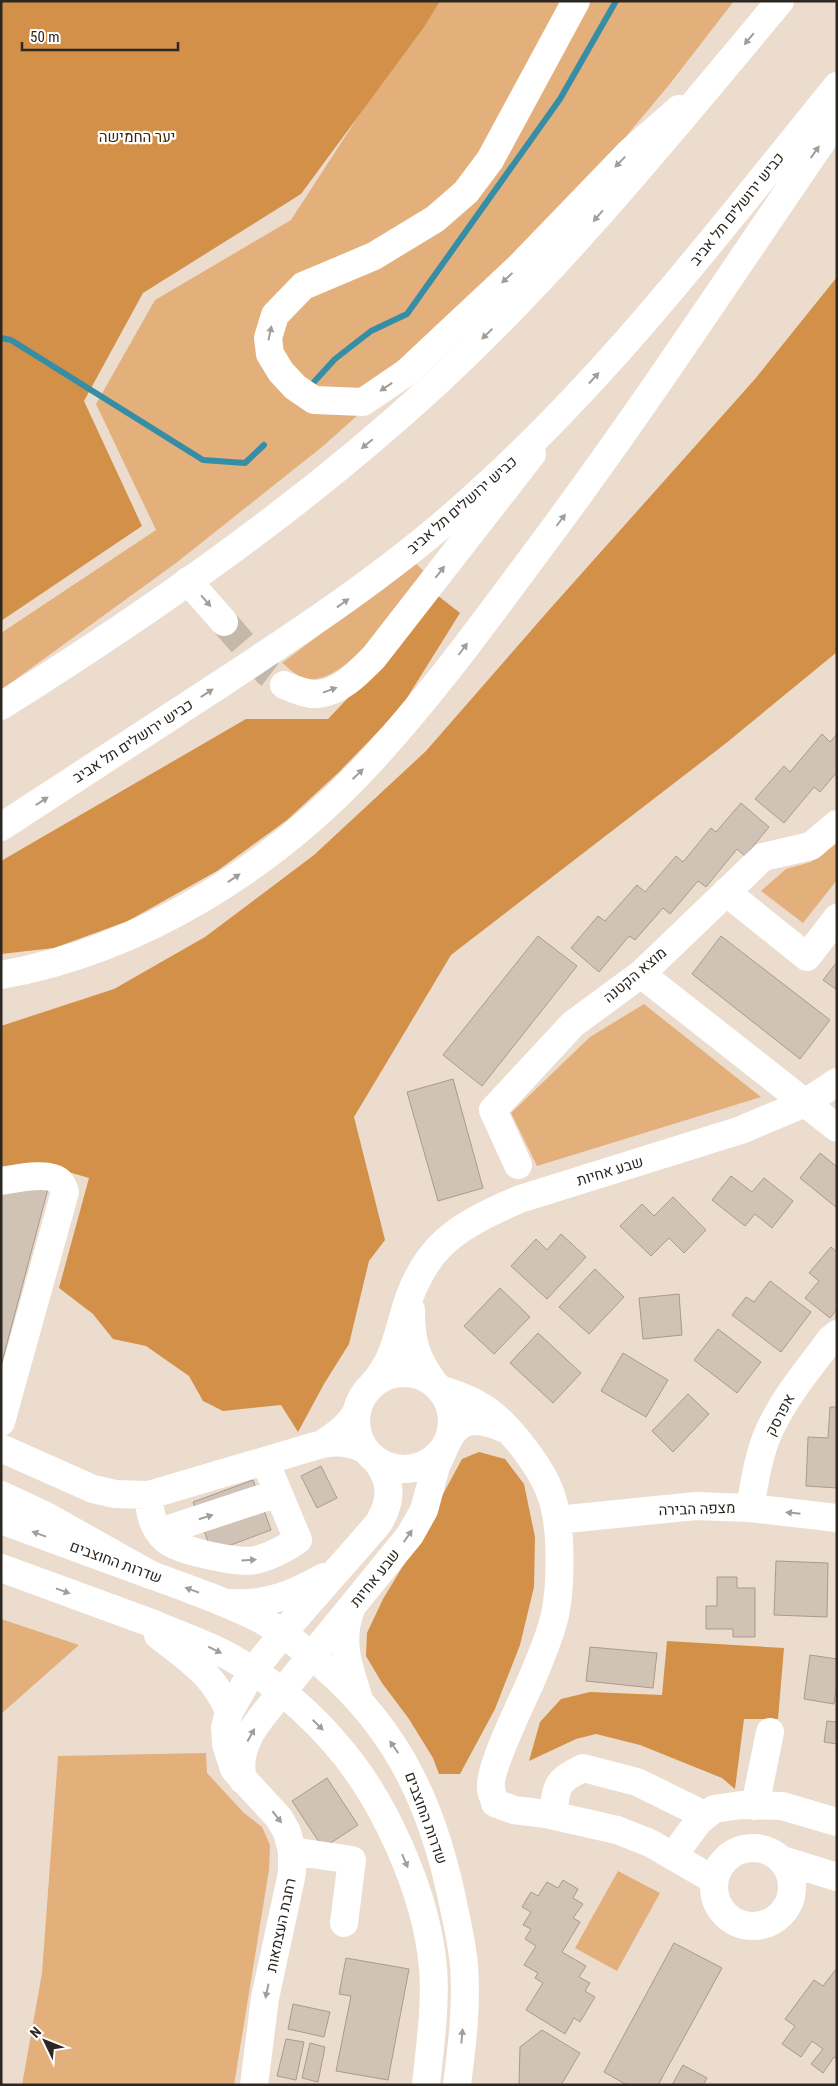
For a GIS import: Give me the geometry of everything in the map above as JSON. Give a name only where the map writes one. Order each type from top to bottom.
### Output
[{"type":"main road","points":[[576,1],[490,160],[466,192],[435,219],[374,256],[303,286],[275,315],[268,338],[270,354],[281,372],[295,387],[314,400],[363,402],[407,372],[520,266],[630,152],[722,71]]},
{"type":"main road","points":[[1,706],[56,672],[188,581],[311,490],[432,387],[494,327],[558,260],[722,71],[780,1]]},
{"type":"main road","name":"כביש ירושלים תל אביב","points":[[1,828],[323,616],[371,582],[458,512],[525,450],[575,398],[684,275],[837,86]]},
{"type":"main road","points":[[1,994],[17,990],[98,958],[164,923],[264,857],[317,814],[367,765],[415,712],[605,460],[837,120]]},
{"type":"main road","points":[[284,685],[318,694],[336,688],[356,674],[374,657],[575,398]]},
{"type":"main road","points":[[188,581],[224,622]]},
{"type":"main road","name":"מוצא הקטנה","points":[[518,1164],[493,1110],[573,1024],[641,974],[762,857],[811,846],[837,824]]},
{"type":"main road","points":[[726,892],[807,957],[837,918]]},
{"type":"main road","points":[[1,975],[30,970],[91,951],[151,926],[192,904]]},
{"type":"main road","points":[[641,974],[837,1128]]},
{"type":"main road","name":"שבע אחיות","points":[[372,1385],[381,1375],[393,1354],[411,1294],[425,1263],[435,1250],[456,1232],[485,1214],[520,1199],[741,1130],[805,1103],[837,1082]]},
{"type":"main road","points":[[1,1181],[34,1177],[54,1178],[61,1182],[65,1192],[1,1422]]},
{"type":"main road","name":"שבע אחיות","points":[[411,1294],[412,1338],[424,1369],[437,1386]]},
{"type":"main road","name":"אפרסק","points":[[750,1508],[759,1463],[772,1424],[795,1387],[830,1340],[837,1334]]},
{"type":"main road","points":[[322,1444],[346,1426],[372,1385],[383,1378],[409,1373],[422,1376],[437,1386],[481,1406],[492,1414],[516,1438],[531,1457],[552,1499],[557,1520],[560,1559],[555,1615],[537,1668],[494,1767],[490,1788],[495,1803],[514,1810],[553,1815],[617,1830],[650,1843],[714,1880]]},
{"type":"main road","points":[[437,1386],[449,1403],[451,1411],[452,1419],[447,1442]]},
{"type":"main road","points":[[252,1672],[283,1633],[378,1524],[388,1504],[390,1493],[386,1475],[371,1456],[357,1431],[357,1411]]},
{"type":"main road","points":[[1,1448],[94,1489],[115,1494],[149,1495],[322,1444],[335,1442],[356,1445],[371,1456],[396,1469],[414,1469],[435,1458],[455,1427],[471,1420],[485,1420],[502,1428],[516,1438]]},
{"type":"main road","name":"שבע אחיות","points":[[282,1692],[410,1535],[424,1510],[436,1466],[447,1442]]},
{"type":"main road","points":[[149,1495],[149,1509],[155,1526],[166,1540],[189,1550],[234,1560],[254,1560],[283,1550],[298,1540],[265,1461]]},
{"type":"main road","points":[[160,1532],[278,1493]]},
{"type":"main road","points":[[1,1496],[46,1516],[151,1575]]},
{"type":"main road","name":"מצפה הבירה","points":[[557,1520],[696,1506],[750,1508],[837,1518]]},
{"type":"main road","name":"שדרות החוצבים","points":[[1,1520],[151,1575],[258,1618],[283,1633],[332,1672],[360,1702],[396,1750],[413,1777],[432,1826],[449,1883],[462,1944],[465,1986],[457,2085]]},
{"type":"main road","points":[[224,1603],[264,1602],[279,1598],[303,1589],[342,1566]]},
{"type":"main road","points":[[1,1568],[138,1618],[199,1642],[229,1657],[282,1692],[331,1738],[359,1774],[390,1829],[410,1871],[428,1931],[433,1968],[434,2006],[426,2085]]},
{"type":"main road","points":[[352,1607],[346,1622],[345,1651],[360,1702]]},
{"type":"main road","points":[[138,1618],[213,1681],[223,1697],[229,1712]]},
{"type":"main road","name":"רחבת העצמאות","points":[[252,1672],[229,1712],[225,1728],[226,1744],[234,1769],[278,1818],[287,1832],[292,1851],[292,1873],[265,1998],[254,2085]]},
{"type":"main road","points":[[244,1781],[241,1768],[242,1752],[256,1725],[282,1692]]},
{"type":"main road","points":[[755,1806],[770,1732]]},
{"type":"main road","points":[[553,1815],[556,1790],[564,1778],[583,1768],[637,1782],[669,1796],[696,1811],[698,1822]]},
{"type":"main road","points":[[673,1856],[698,1822],[714,1809],[782,1806],[837,1822]]},
{"type":"main road","points":[[744,1848],[758,1848],[772,1852],[782,1860],[790,1872],[793,1882],[792,1896],[787,1909],[777,1919],[766,1925],[752,1927],[738,1924],[727,1918],[718,1907],[714,1894],[714,1880],[719,1867],[728,1857],[744,1848]]},
{"type":"main road","points":[[292,1851],[352,1860],[344,1923]]},
{"type":"main road","points":[[782,1860],[837,1877]]},
{"type":"shaded area","points":[[433,1],[734,1],[669,85],[567,207],[439,343],[322,447],[176,563],[1,690],[1,633],[156,530],[96,404],[155,300],[291,220]]},
{"type":"shaded area","points":[[415,563],[426,573],[387,623],[352,659],[334,672],[317,679],[301,677],[282,663]]},
{"type":"shaded area","points":[[837,842],[837,880],[803,923],[761,891],[786,869],[811,862]]},
{"type":"shaded area","points":[[644,1004],[761,1097],[537,1166],[511,1113],[590,1037]]},
{"type":"shaded area","points":[[1,1619],[79,1645],[1,1714]]},
{"type":"shaded area","points":[[206,1753],[207,1773],[244,1813],[262,1827],[270,1845],[269,1870],[234,2085],[22,2085],[42,1973],[58,1756]]},
{"type":"shaded area","points":[[618,1871],[660,1893],[617,1971],[575,1948]]},
{"type":"green space","name":"יער החמישה","points":[[1,1],[440,1],[424,27],[301,194],[143,293],[84,401],[142,526],[1,621]]},
{"type":"green space","points":[[837,277],[837,652],[725,744],[451,955],[354,1117],[385,1240],[369,1261],[349,1344],[324,1384],[298,1432],[281,1405],[223,1411],[203,1401],[189,1376],[146,1346],[113,1339],[93,1314],[59,1288],[89,1178],[48,1166],[1,1172],[1,1026],[114,989],[205,937],[314,855],[426,751],[755,379]]},
{"type":"green space","points":[[437,595],[460,613],[400,709],[339,772],[287,820],[217,871],[128,921],[54,948],[1,954],[1,861],[246,719],[328,719],[382,662]]},
{"type":"green space","points":[[479,1452],[505,1459],[524,1484],[535,1537],[534,1587],[520,1645],[495,1709],[460,1774],[439,1774],[433,1758],[409,1719],[382,1683],[366,1656],[367,1633],[383,1599],[415,1546],[462,1459]]},
{"type":"green space","points":[[667,1641],[784,1648],[778,1719],[744,1719],[735,1789],[722,1778],[640,1745],[596,1734],[576,1739],[529,1761],[540,1722],[561,1699],[590,1692],[662,1695]]},
{"type":"building","points":[[822,734],[830,742],[837,734],[837,772],[820,792],[814,787],[784,823],[755,799],[784,766],[790,772]]},
{"type":"building","points":[[741,803],[769,827],[745,856],[737,849],[706,887],[698,881],[670,914],[663,908],[635,940],[629,936],[599,972],[571,948],[598,916],[605,921],[637,885],[645,892],[676,856],[683,862],[711,828],[716,832]]},
{"type":"building","points":[[538,936],[577,966],[482,1086],[443,1055]]},
{"type":"building","points":[[721,936],[830,1020],[800,1059],[692,974]]},
{"type":"building","points":[[837,962],[837,990],[823,980]]},
{"type":"building","points":[[453,1079],[483,1188],[438,1201],[407,1092]]},
{"type":"building","points":[[820,1153],[837,1167],[837,1208],[800,1178]]},
{"type":"building","points":[[731,1176],[752,1192],[764,1178],[793,1201],[772,1228],[755,1214],[745,1226],[712,1200]]},
{"type":"building","points":[[49,1185],[1,1366],[1,1193]]},
{"type":"building","points":[[673,1197],[706,1230],[684,1253],[669,1238],[651,1256],[620,1226],[642,1204],[654,1216]]},
{"type":"building","points":[[561,1234],[586,1257],[547,1299],[511,1266],[536,1239],[547,1250]]},
{"type":"building","points":[[831,1247],[837,1252],[837,1309],[830,1318],[805,1298],[819,1281],[809,1273]]},
{"type":"building","points":[[595,1269],[624,1297],[589,1334],[559,1307]]},
{"type":"building","points":[[770,1281],[811,1312],[781,1352],[732,1315],[746,1297],[754,1302]]},
{"type":"building","points":[[500,1288],[530,1317],[494,1354],[464,1326]]},
{"type":"building","points":[[679,1294],[682,1335],[643,1339],[639,1298]]},
{"type":"building","points":[[718,1329],[761,1362],[737,1393],[694,1360]]},
{"type":"building","points":[[538,1333],[581,1373],[553,1403],[510,1363]]},
{"type":"building","points":[[623,1353],[668,1380],[646,1417],[601,1391]]},
{"type":"building","points":[[688,1394],[709,1414],[673,1452],[652,1431]]},
{"type":"building","points":[[830,1407],[837,1407],[837,1488],[806,1486],[808,1437],[828,1438]]},
{"type":"building","points":[[321,1466],[337,1498],[317,1508],[301,1476]]},
{"type":"building","points":[[253,1480],[271,1530],[212,1552],[193,1502]]},
{"type":"building","points":[[776,1561],[828,1563],[827,1617],[774,1615]]},
{"type":"building","points":[[717,1577],[737,1577],[737,1588],[755,1588],[755,1637],[733,1637],[733,1629],[706,1629],[706,1606],[717,1606]]},
{"type":"building","points":[[590,1647],[657,1653],[653,1688],[586,1681]]},
{"type":"building","points":[[810,1655],[837,1659],[837,1682],[834,1704],[804,1699]]},
{"type":"building","points":[[827,1721],[837,1722],[837,1744],[824,1742]]},
{"type":"building","points":[[327,1778],[358,1825],[323,1848],[292,1801]]},
{"type":"building","points":[[563,1880],[578,1889],[573,1898],[583,1904],[573,1918],[580,1922],[562,1952],[586,1966],[579,1977],[590,1983],[585,1991],[595,1997],[580,2022],[574,2018],[565,2034],[526,2010],[543,1983],[535,1978],[538,1973],[524,1965],[536,1946],[525,1939],[531,1929],[523,1925],[531,1912],[522,1907],[531,1892],[538,1896],[547,1882],[558,1888]]},
{"type":"building","points":[[674,1943],[722,1968],[658,2085],[627,2085],[604,2072]]},
{"type":"building","points":[[346,1958],[409,1969],[388,2080],[336,2071],[351,1996],[339,1994]]},
{"type":"building","points":[[837,1968],[837,2059],[834,2057],[823,2073],[811,2064],[823,2049],[812,2041],[801,2057],[782,2044],[795,2026],[785,2019],[814,1980],[823,1986]]},
{"type":"building","points":[[293,2004],[330,2012],[324,2037],[288,2029]]},
{"type":"building","points":[[542,2030],[580,2053],[561,2085],[519,2085],[520,2047]]},
{"type":"building","points":[[286,2039],[304,2042],[296,2080],[277,2076]]},
{"type":"building","points":[[310,2043],[325,2047],[318,2082],[302,2078]]},
{"type":"building","points":[[683,2065],[707,2078],[703,2085],[672,2085]]},
{"type":"waterway","points":[[313,383],[335,359],[371,331],[407,314],[560,99],[616,1]]},
{"type":"waterway","points":[[1,338],[11,340],[203,460],[245,463],[264,445]]},
{"type":"tunnel","points":[[224,622],[268,673],[284,685]]}]
